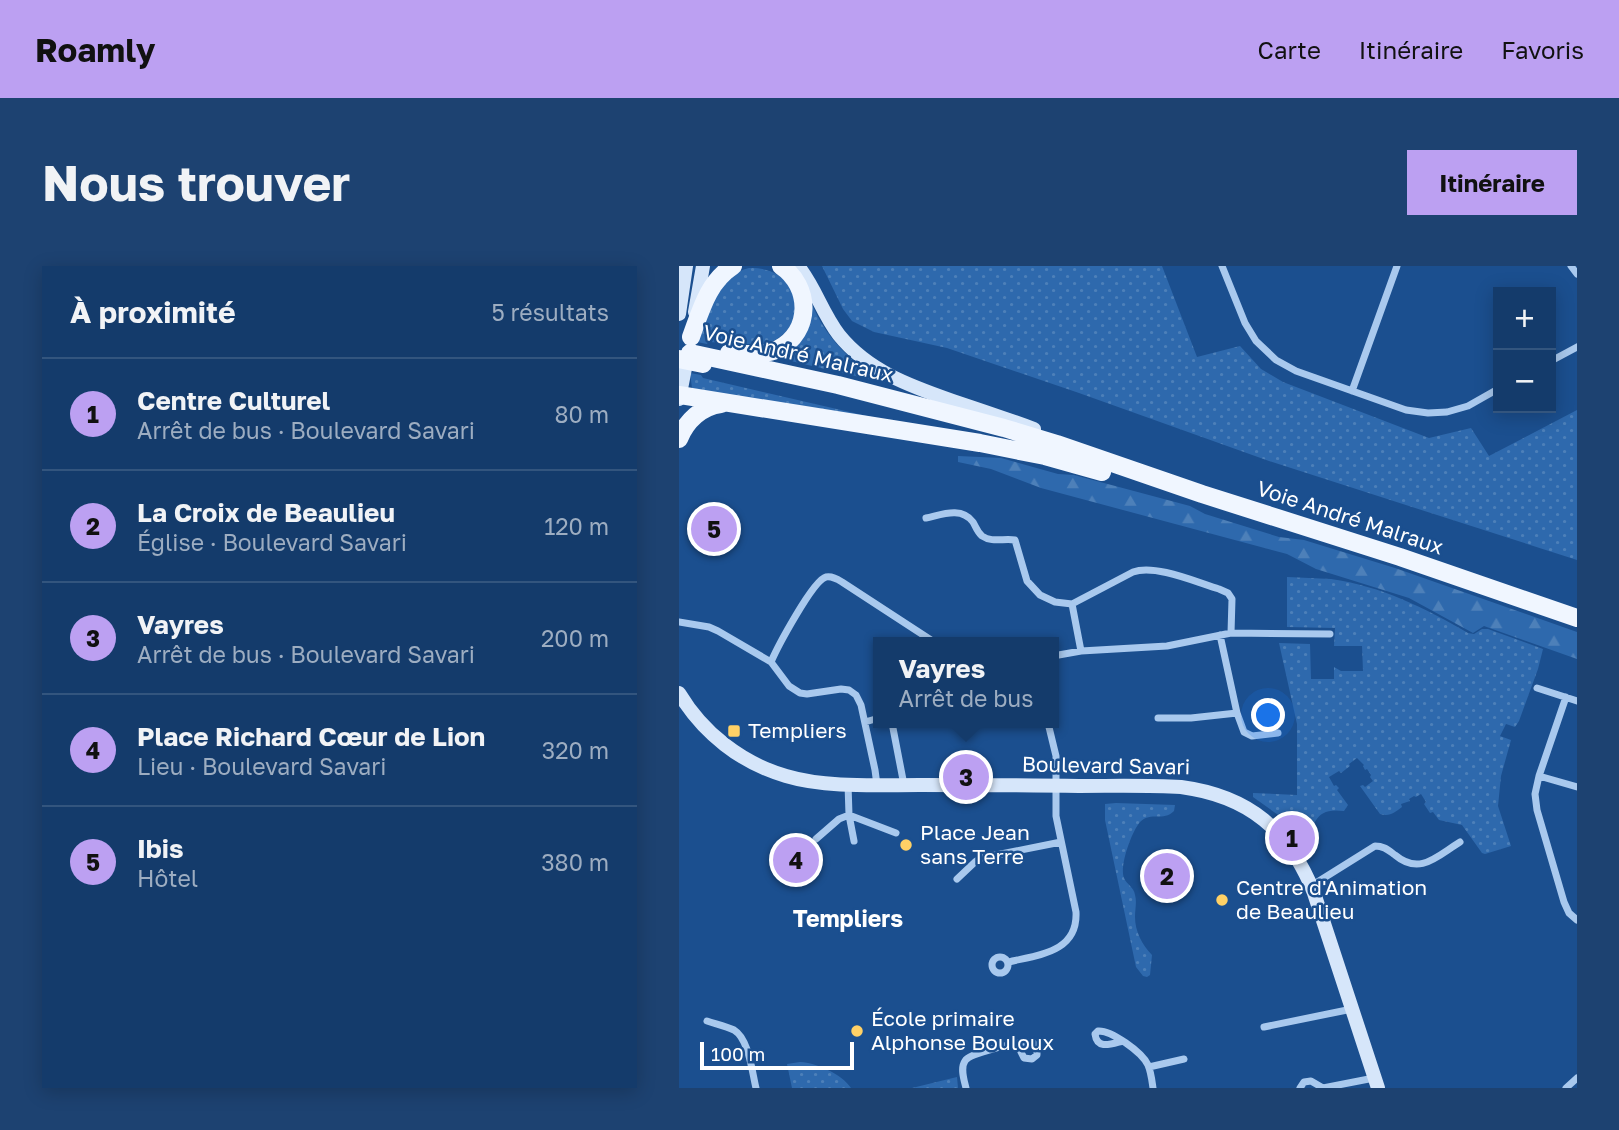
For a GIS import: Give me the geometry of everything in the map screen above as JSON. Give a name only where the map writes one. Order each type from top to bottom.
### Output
[{"type":"main road","points":[[733,266],[720,277],[706,297],[693,353],[742,354],[773,351],[786,344],[801,325],[804,310],[802,293],[792,275],[782,266]]},
{"type":"main road","name":"Voie André Malraux","points":[[693,353],[1108,463],[1577,618]]},
{"type":"main road","points":[[679,397],[980,443],[1202,494]]},
{"type":"main road","points":[[679,439],[688,422],[700,412],[707,407],[725,403]]},
{"type":"street","points":[[679,314],[686,266]]},
{"type":"street","points":[[679,397],[693,353],[703,266]]},
{"type":"street","points":[[798,266],[826,317],[840,335],[860,356],[883,373],[916,388],[1111,455],[1202,494]]},
{"type":"street","points":[[1222,266],[1245,323],[1256,341],[1276,360],[1296,372],[1406,411],[1447,412],[1493,392]]},
{"type":"street","points":[[1352,391],[1397,266]]},
{"type":"street","points":[[1571,266],[1577,274]]},
{"type":"street","points":[[1556,358],[1577,347]]},
{"type":"street","points":[[926,519],[959,513],[971,520],[984,537],[995,540],[1013,539],[1025,577],[1032,588],[1050,600],[1072,604],[1133,572],[1144,569],[1228,593],[1232,599],[1231,633]]},
{"type":"street","points":[[771,662],[787,630],[817,584],[828,576],[842,582],[926,637]]},
{"type":"street","points":[[1072,604],[1081,650]]},
{"type":"street","points":[[679,622],[718,631],[771,662],[789,686],[800,692],[807,694],[841,689],[852,691],[859,699],[877,785]]},
{"type":"street","points":[[1059,655],[1081,650],[1167,646],[1231,633],[1330,634]]},
{"type":"street","points":[[1220,635],[1242,729],[1252,736],[1278,733]]},
{"type":"street","points":[[1537,688],[1577,701]]},
{"type":"street","name":"Boulevard Savari","points":[[679,693],[688,707],[720,741],[750,761],[799,780],[877,785],[1181,787],[1234,800],[1261,817],[1287,844],[1305,871],[1376,1083]]},
{"type":"street","points":[[1566,697],[1535,794],[1537,810],[1564,902],[1569,913],[1577,920]]},
{"type":"street","points":[[1159,719],[1237,713]]},
{"type":"street","points":[[865,722],[873,720]]},
{"type":"street","points":[[893,728],[905,785]]},
{"type":"street","points":[[1007,962],[1057,949],[1066,942],[1074,929],[1076,912],[1056,816],[1056,756],[1049,728]]},
{"type":"street","points":[[1539,776],[1577,787]]},
{"type":"street","points":[[848,783],[849,816],[854,841]]},
{"type":"street","points":[[816,839],[839,818],[849,816],[896,833]]},
{"type":"street","points":[[957,878],[981,858],[1061,842]]},
{"type":"street","points":[[1311,886],[1375,846],[1386,848],[1402,861],[1417,865],[1426,863],[1459,842]]},
{"type":"street","points":[[1264,1027],[1352,1009]]},
{"type":"street","points":[[707,1021],[730,1028],[740,1035],[756,1088]]},
{"type":"street","points":[[1123,1041],[1139,1054],[1149,1067],[1153,1088]]},
{"type":"street","points":[[965,1088],[963,1065],[967,1057],[1017,1044]]},
{"type":"street","points":[[1149,1067],[1184,1059]]},
{"type":"street","points":[[1566,1088],[1577,1078]]},
{"type":"street","points":[[1300,1088],[1304,1082],[1311,1081],[1323,1088],[1376,1083]]},
{"type":"green space","points":[[822,266],[1162,266],[1197,357],[1240,346],[1261,369],[1283,382],[1429,438],[1471,428],[1489,456],[1577,410],[1577,560],[1269,461],[947,348],[874,332],[852,321],[843,309]]},
{"type":"green space","points":[[749,268],[769,271],[783,279],[792,291],[795,305],[793,319],[786,332],[772,341],[752,346],[697,342],[721,288],[738,272]]},
{"type":"green space","points":[[811,302],[824,327],[841,348],[861,367],[885,383],[778,358],[795,347]]},
{"type":"green space","points":[[690,373],[880,419],[738,398],[692,388]]},
{"type":"green space","points":[[958,456],[1001,458],[1058,474],[1074,475],[1190,506],[1205,514],[1279,537],[1304,540],[1395,568],[1577,632],[1577,659],[1484,626],[1473,633],[1409,598],[1316,569],[1287,554],[1041,488],[991,469],[958,462]]},
{"type":"green space","points":[[1287,577],[1331,579],[1367,587],[1419,607],[1468,633],[1474,634],[1488,629],[1543,649],[1519,721],[1515,727],[1506,724],[1500,736],[1511,740],[1501,776],[1498,806],[1511,846],[1482,853],[1462,825],[1439,820],[1433,812],[1430,813],[1421,794],[1401,804],[1402,807],[1392,814],[1380,814],[1360,786],[1365,787],[1373,781],[1357,758],[1341,773],[1339,771],[1329,777],[1348,805],[1344,811],[1334,810],[1321,814],[1304,843],[1281,817],[1253,797],[1253,793],[1297,795],[1297,724],[1279,643],[1310,644],[1311,679],[1334,679],[1334,667],[1341,671],[1363,671],[1362,646],[1334,646],[1335,628],[1287,627]]},
{"type":"green space","points":[[1105,804],[1175,805],[1174,811],[1166,816],[1148,817],[1140,822],[1130,841],[1123,865],[1124,878],[1136,898],[1135,922],[1138,933],[1152,955],[1150,975],[1147,977],[1136,967],[1105,820]]},
{"type":"green space","points":[[800,1062],[829,1070],[851,1088],[792,1088],[787,1064]]},
{"type":"green space","points":[[957,1077],[958,1088],[912,1088]]},
{"type":"place","name":"Ibis","points":[[714,529]]},
{"type":"place","name":"Templiers","points":[[734,731]]},
{"type":"place","name":"Vayres","points":[[966,777]]},
{"type":"place","name":"Centre Culturel","points":[[1292,838]]},
{"type":"place","name":"Place Jean sans Terre","points":[[906,845]]},
{"type":"place","name":"Place Richard Cœur de Lion","points":[[796,860]]},
{"type":"place","name":"La Croix de Beaulieu","points":[[1167,876]]},
{"type":"place","name":"Centre d'Animation de Beaulieu","points":[[1222,900]]},
{"type":"place","name":"École primaire Alphonse Bouloux","points":[[857,1031]]},
{"type":"district","name":"Templiers","points":[[848,919]]}]
